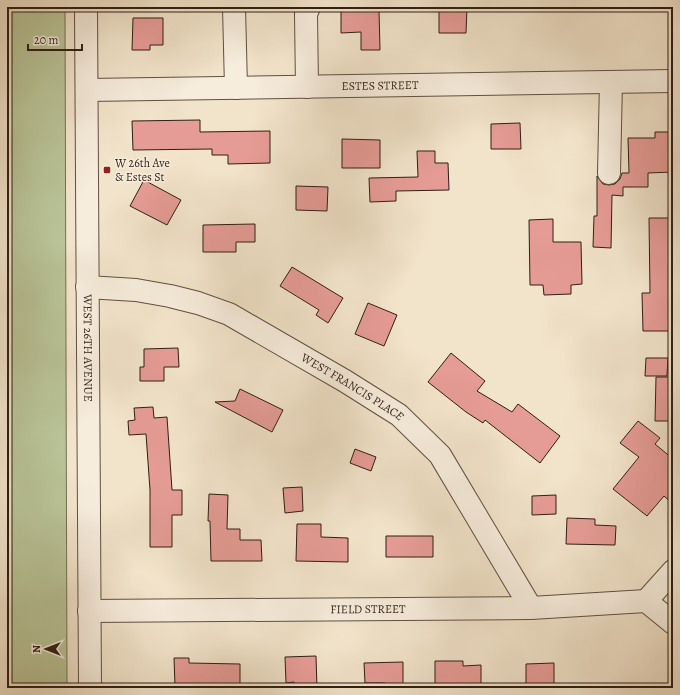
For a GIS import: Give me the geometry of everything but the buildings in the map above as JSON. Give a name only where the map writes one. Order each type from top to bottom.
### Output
[{"type":"street","name":"WEST 26TH AVENUE","points":[[86,7],[90,688]]},
{"type":"street","points":[[234,7],[236,88]]},
{"type":"street","points":[[307,87],[306,14],[309,7]]},
{"type":"street","name":"ESTES STREET","points":[[87,90],[673,81]]},
{"type":"street","points":[[608,173],[611,82]]},
{"type":"street","name":"WEST FRANCIS PLACE","points":[[88,287],[136,290],[170,296],[198,303],[229,314],[345,382],[399,416],[440,455],[531,608]]},
{"type":"street","points":[[673,571],[646,601],[673,623]]},
{"type":"street","name":"FIELD STREET","points":[[89,612],[531,608],[646,601]]},
{"type":"green space","points":[[7,7],[65,7],[67,688],[7,688]]},
{"type":"place","name":"W 26th Ave & Estes St","points":[[107,170]]}]
